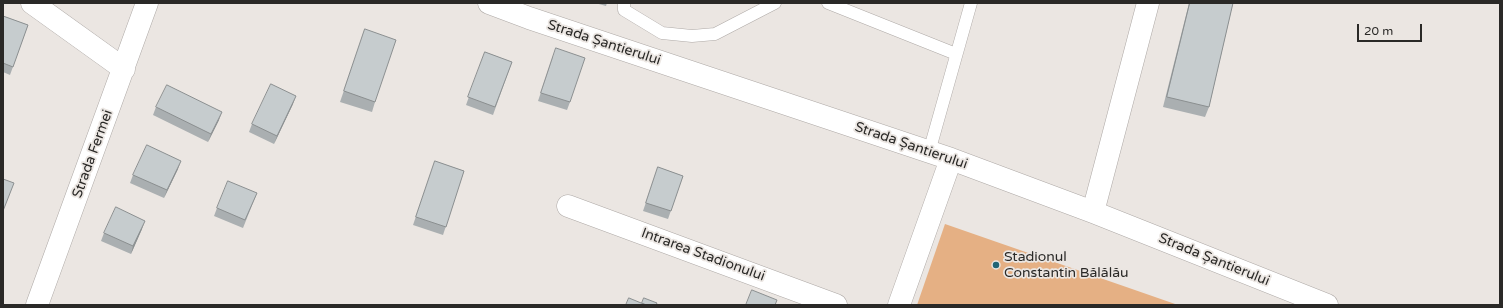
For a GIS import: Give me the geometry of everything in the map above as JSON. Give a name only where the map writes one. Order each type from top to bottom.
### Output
[{"type":"street","points":[[32,3],[124,69]]},
{"type":"street","name":"Strada Fermei","points":[[37,305],[147,3]]},
{"type":"street","name":"Strada Șantierului","points":[[488,3],[951,159],[1093,212],[1327,305]]},
{"type":"street","points":[[1093,212],[1148,3]]},
{"type":"street","points":[[899,305],[951,159]]},
{"type":"street","name":"Intrarea Stadionului","points":[[568,206],[836,305]]},
{"type":"lane","points":[[624,3],[624,10],[662,33],[692,36],[715,34],[775,3]]},
{"type":"lane","points":[[828,3],[956,54]]},
{"type":"lane","points":[[929,152],[971,3]]},
{"type":"shaded area","name":"Stadionul Constantin Bălălău","points":[[945,224],[1178,305],[917,305]]},
{"type":"building","points":[[1190,3],[1233,3],[1209,107],[1167,97]]},
{"type":"building","points":[[3,16],[28,25],[13,67],[3,63]]},
{"type":"building","points":[[365,29],[396,40],[375,102],[344,91]]},
{"type":"building","points":[[556,48],[585,58],[570,102],[541,93]]},
{"type":"building","points":[[485,52],[512,62],[495,107],[468,97]]},
{"type":"building","points":[[271,84],[296,96],[277,136],[252,124]]},
{"type":"building","points":[[167,85],[222,112],[211,134],[156,107]]},
{"type":"building","points":[[147,145],[181,161],[167,190],[133,175]]},
{"type":"building","points":[[435,161],[464,171],[446,227],[416,217]]},
{"type":"building","points":[[658,167],[683,176],[671,211],[646,203]]},
{"type":"building","points":[[3,179],[14,183],[3,211]]},
{"type":"building","points":[[228,181],[257,193],[245,220],[217,208]]},
{"type":"building","points":[[116,207],[145,221],[133,246],[104,233]]},
{"type":"building","points":[[752,290],[777,300],[775,305],[746,305]]},
{"type":"building","points":[[629,298],[646,305],[626,305]]},
{"type":"building","points":[[644,298],[657,303],[656,305],[646,305],[642,303]]},
{"type":"place","name":"Stadionul Constantin Bălălău","points":[[996,265]]}]
